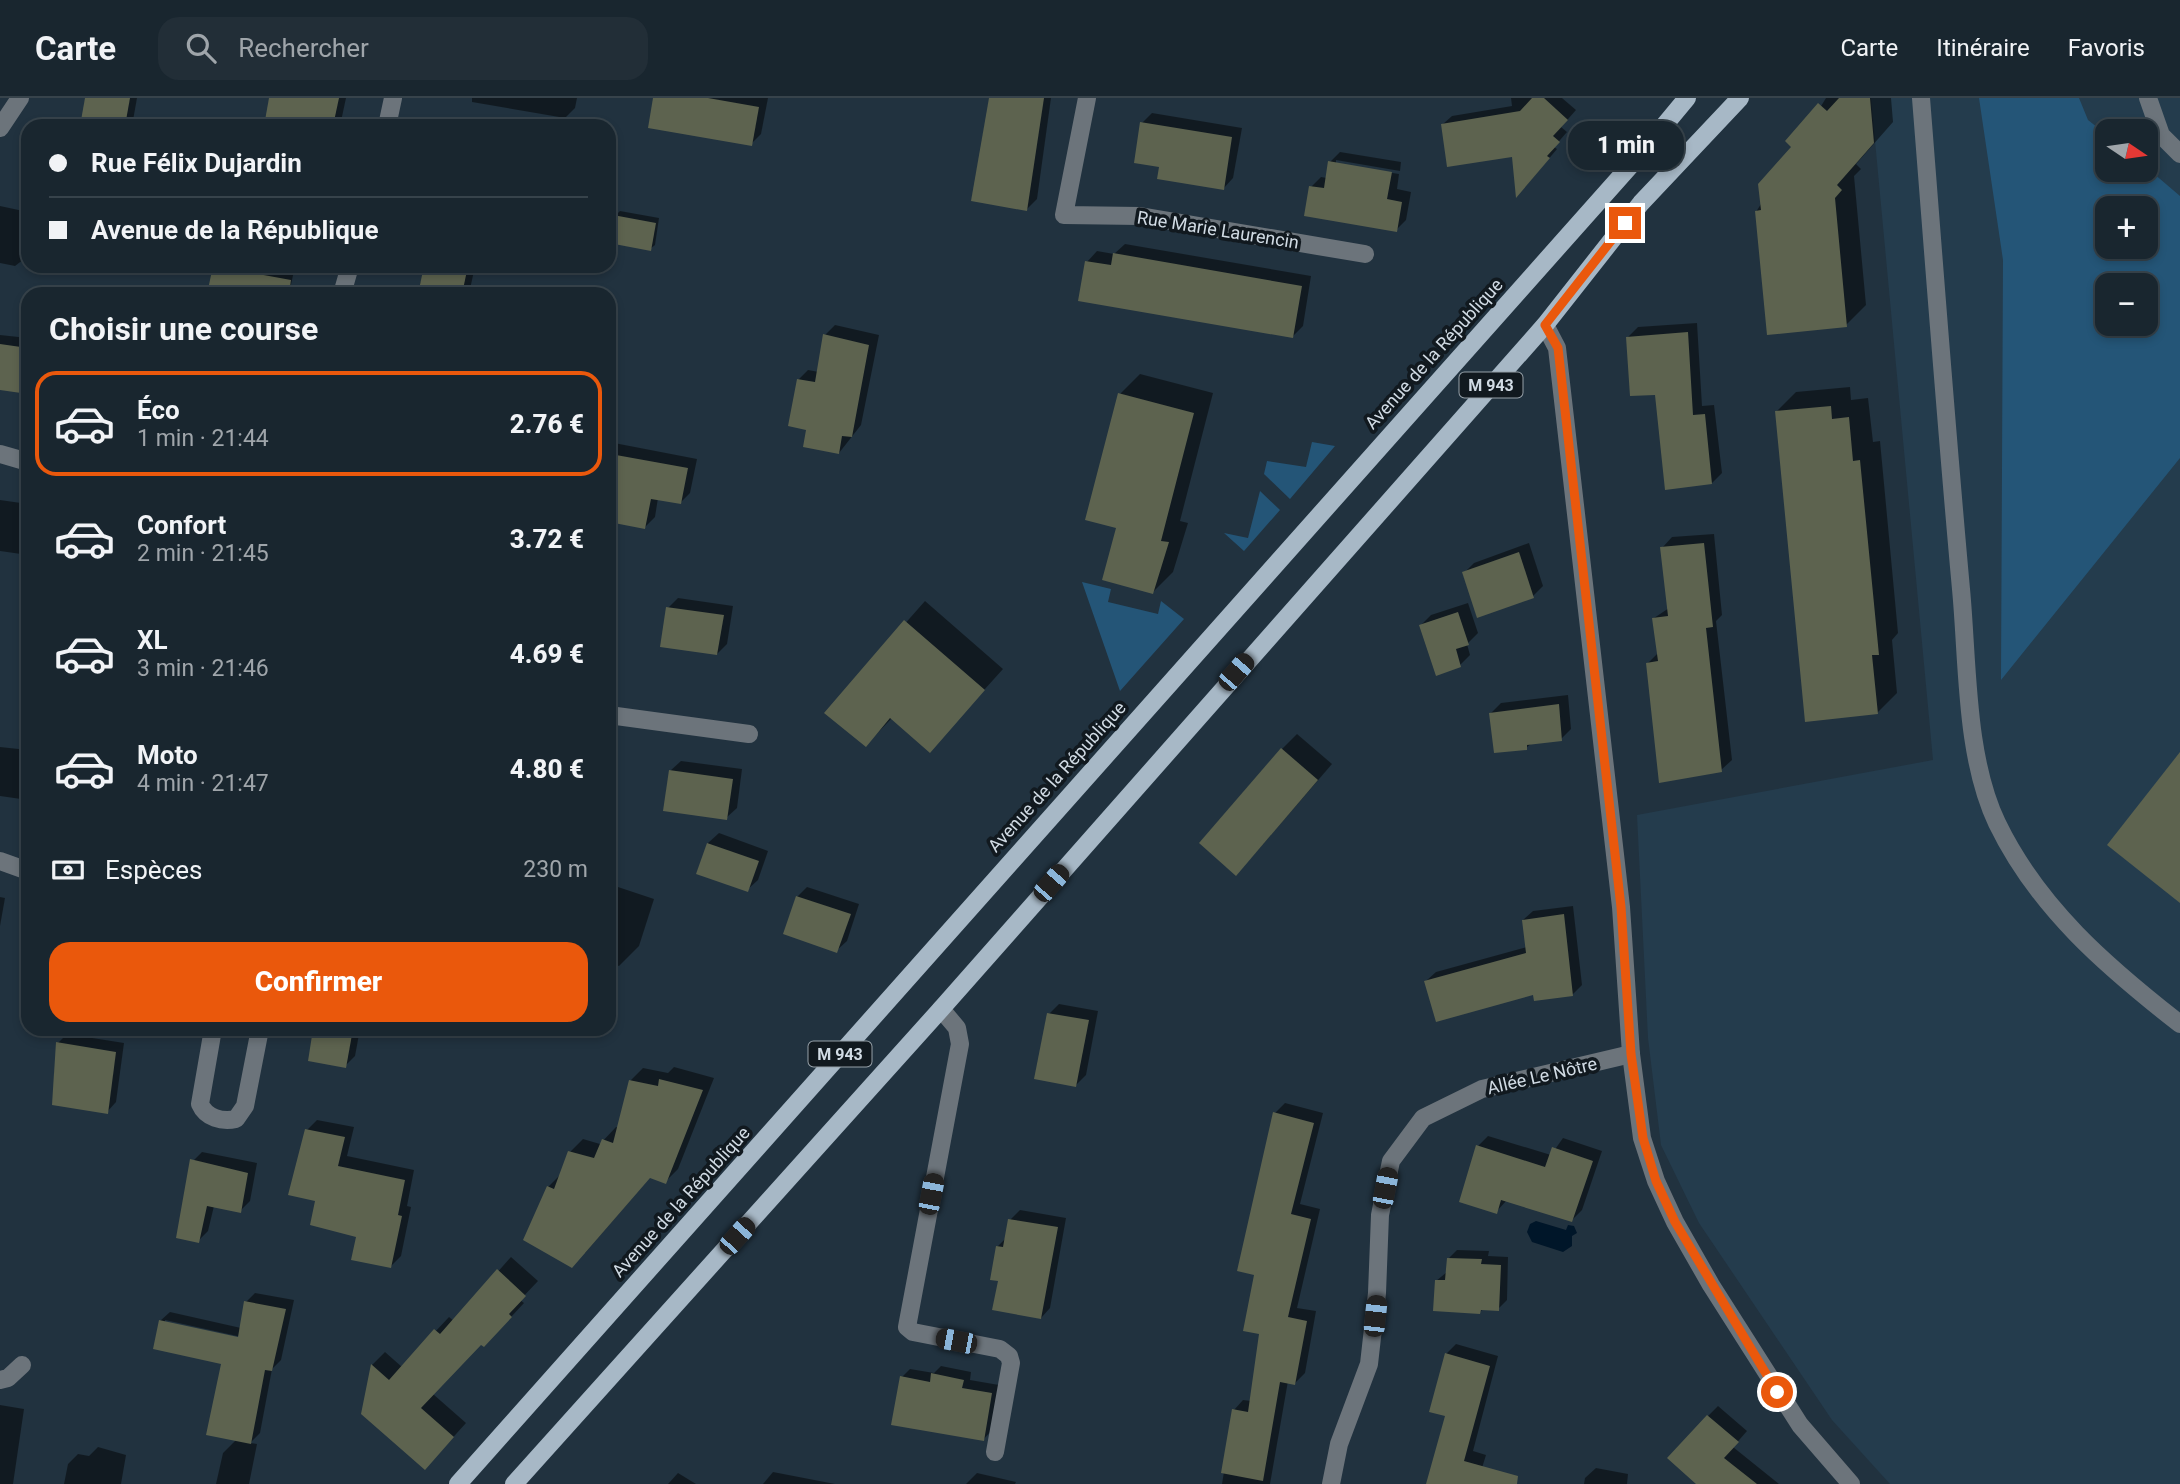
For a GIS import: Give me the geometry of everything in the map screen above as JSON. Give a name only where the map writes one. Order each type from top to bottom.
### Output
[{"type":"main road","name":"Avenue de la République","points":[[458,1484],[1638,157],[1687,98]]},
{"type":"main road","name":"M 943","points":[[514,1484],[941,1009],[1545,325],[1641,203],[1740,98]]},
{"type":"street","points":[[0,128],[20,98]]},
{"type":"street","points":[[388,119],[393,98]]},
{"type":"street","name":"Rue Marie Laurencin","points":[[1087,98],[1064,215],[1140,216],[1364,254]]},
{"type":"street","points":[[1921,98],[1947,437],[1980,782],[2013,853],[2056,915],[2117,975],[2180,1024]]},
{"type":"street","points":[[2153,100],[2161,135],[2180,154]]},
{"type":"street","points":[[1545,325],[1558,348],[1621,907],[1631,1054],[1643,1138],[1656,1181],[1675,1222],[1766,1375],[1800,1425],[1851,1484]]},
{"type":"street","points":[[0,454],[21,460]]},
{"type":"street","points":[[616,716],[749,734]]},
{"type":"street","points":[[0,861],[21,868]]},
{"type":"street","points":[[941,1009],[957,1028],[960,1044],[907,1326],[913,1332],[1000,1349],[1009,1356],[1011,1363],[995,1452]]},
{"type":"street","points":[[212,1036],[200,1104],[211,1116],[229,1121],[236,1119],[245,1106],[259,1036]]},
{"type":"street","name":"Allée Le Nôtre","points":[[1331,1484],[1339,1444],[1369,1364],[1377,1293],[1380,1215],[1391,1161],[1423,1118],[1482,1089],[1631,1054]]},
{"type":"street","points":[[0,1380],[16,1372],[22,1365]]},
{"type":"shaded area","points":[[1871,98],[2180,98],[2180,1484],[1890,1484],[1832,1420],[1699,1223],[1661,1145],[1648,1038],[1637,815],[1933,760]]},
{"type":"shaded area","points":[[1979,98],[2079,98],[2088,120],[2095,126],[2095,182],[2158,182],[2158,177],[2180,196],[2180,458],[2001,680],[2003,260]]},
{"type":"shaded area","points":[[1312,442],[1335,446],[1290,499],[1264,474],[1267,461],[1306,467]]},
{"type":"shaded area","points":[[1260,491],[1280,510],[1244,551],[1224,533],[1248,538]]},
{"type":"shaded area","points":[[1082,582],[1111,589],[1108,602],[1158,614],[1161,601],[1184,619],[1120,691]]},
{"type":"shaded area","points":[[1536,1221],[1566,1230],[1568,1225],[1574,1226],[1577,1233],[1572,1236],[1572,1246],[1563,1252],[1532,1242],[1527,1232],[1530,1224]]},
{"type":"building","points":[[85,98],[130,98],[126,119],[81,119]]},
{"type":"building","points":[[269,98],[339,98],[334,119],[265,119]]},
{"type":"building","points":[[653,98],[708,98],[759,107],[752,146],[648,128]]},
{"type":"building","points":[[989,98],[1044,98],[1027,211],[971,201]]},
{"type":"building","points":[[1532,98],[1544,98],[1568,120],[1553,136],[1560,142],[1547,156],[1550,158],[1516,198],[1512,157],[1447,167],[1441,124],[1520,111]]},
{"type":"building","points":[[1839,98],[1870,98],[1874,143],[1837,185],[1842,190],[1835,198],[1847,327],[1767,335],[1755,211],[1761,210],[1758,184],[1791,147],[1785,141],[1818,103],[1827,111]]},
{"type":"building","points":[[1140,122],[1232,137],[1224,190],[1157,179],[1159,167],[1134,163]]},
{"type":"building","points":[[1328,161],[1392,172],[1387,199],[1402,202],[1397,232],[1304,216],[1309,186],[1324,188]]},
{"type":"building","points":[[616,216],[656,223],[651,251],[616,244]]},
{"type":"building","points":[[1113,253],[1302,286],[1293,338],[1078,301],[1085,261],[1111,265]]},
{"type":"building","points":[[212,273],[252,273],[291,280],[290,287],[208,287]]},
{"type":"building","points":[[422,273],[466,273],[464,287],[420,287]]},
{"type":"building","points":[[1688,332],[1693,415],[1705,414],[1712,484],[1665,490],[1655,395],[1630,396],[1626,337]]},
{"type":"building","points":[[823,334],[869,345],[852,437],[842,436],[839,454],[803,447],[806,430],[788,426],[797,379],[815,382]]},
{"type":"building","points":[[0,344],[21,347],[21,393],[0,390]]},
{"type":"building","points":[[1118,393],[1194,413],[1161,541],[1169,542],[1153,594],[1102,580],[1116,528],[1085,520]]},
{"type":"building","points":[[1831,406],[1832,419],[1849,417],[1853,461],[1860,460],[1879,655],[1872,655],[1878,714],[1805,722],[1775,411]]},
{"type":"building","points":[[616,455],[688,468],[681,504],[651,499],[645,529],[616,523]]},
{"type":"building","points":[[1704,543],[1713,627],[1706,628],[1722,772],[1659,783],[1646,663],[1658,661],[1652,618],[1668,616],[1660,547]]},
{"type":"building","points":[[1519,552],[1534,598],[1477,618],[1462,572]]},
{"type":"building","points":[[666,607],[724,615],[717,655],[660,647]]},
{"type":"building","points":[[1458,612],[1469,645],[1456,649],[1461,667],[1436,676],[1419,625]]},
{"type":"building","points":[[904,620],[985,690],[930,753],[890,718],[866,747],[824,713]]},
{"type":"building","points":[[1559,704],[1562,741],[1527,745],[1527,750],[1494,753],[1489,713]]},
{"type":"building","points":[[1281,748],[1318,780],[1236,876],[1199,843]]},
{"type":"building","points":[[2180,752],[2180,903],[2107,845]]},
{"type":"building","points":[[669,770],[733,779],[727,820],[663,811]]},
{"type":"building","points":[[707,843],[759,861],[748,892],[696,874]]},
{"type":"building","points":[[796,896],[851,914],[837,953],[783,934]]},
{"type":"building","points":[[1564,914],[1573,996],[1534,1001],[1533,995],[1436,1022],[1424,981],[1526,953],[1522,920]]},
{"type":"building","points":[[1047,1013],[1089,1020],[1076,1087],[1034,1079]]},
{"type":"building","points":[[312,1036],[352,1036],[346,1068],[308,1061]]},
{"type":"building","points":[[56,1042],[116,1052],[108,1114],[52,1105]]},
{"type":"building","points":[[659,1079],[703,1090],[666,1184],[650,1178],[572,1268],[523,1240],[547,1186],[554,1189],[568,1151],[594,1158],[602,1139],[613,1143],[629,1080],[658,1086]]},
{"type":"building","points":[[1273,1112],[1314,1123],[1291,1214],[1311,1219],[1288,1317],[1307,1321],[1295,1385],[1280,1382],[1263,1481],[1221,1473],[1232,1409],[1248,1412],[1259,1334],[1243,1331],[1254,1275],[1237,1271]]},
{"type":"building","points":[[305,1129],[345,1137],[338,1166],[405,1180],[398,1215],[402,1216],[391,1268],[351,1260],[356,1237],[310,1225],[315,1201],[288,1195]]},
{"type":"building","points":[[1476,1145],[1545,1167],[1552,1147],[1593,1161],[1572,1222],[1501,1200],[1497,1214],[1459,1202]]},
{"type":"building","points":[[190,1159],[248,1173],[241,1213],[207,1206],[199,1243],[176,1238]]},
{"type":"building","points":[[1008,1219],[1058,1227],[1041,1319],[992,1310],[998,1281],[990,1280],[996,1246],[1003,1247]]},
{"type":"building","points":[[1447,1258],[1482,1259],[1481,1264],[1501,1265],[1499,1311],[1481,1310],[1480,1314],[1433,1311],[1435,1280],[1445,1280]]},
{"type":"building","points":[[497,1269],[526,1296],[509,1314],[512,1317],[484,1347],[481,1345],[421,1408],[454,1437],[425,1470],[361,1414],[371,1364],[389,1380],[434,1329],[440,1334]]},
{"type":"building","points":[[244,1301],[286,1309],[272,1371],[265,1370],[251,1444],[206,1435],[221,1364],[153,1349],[159,1320],[238,1337]]},
{"type":"building","points":[[1445,1353],[1490,1366],[1464,1461],[1518,1476],[1517,1484],[1426,1484],[1445,1416],[1429,1412]]},
{"type":"building","points":[[931,1373],[964,1380],[962,1388],[992,1393],[984,1441],[891,1425],[900,1376],[930,1382]]},
{"type":"building","points":[[1707,1415],[1739,1442],[1724,1458],[1757,1484],[1696,1484],[1667,1458]]},
{"type":"route","points":[[1625,223],[1545,325],[1558,348],[1621,907],[1631,1054],[1643,1138],[1656,1181],[1699,1264],[1777,1392]]}]
